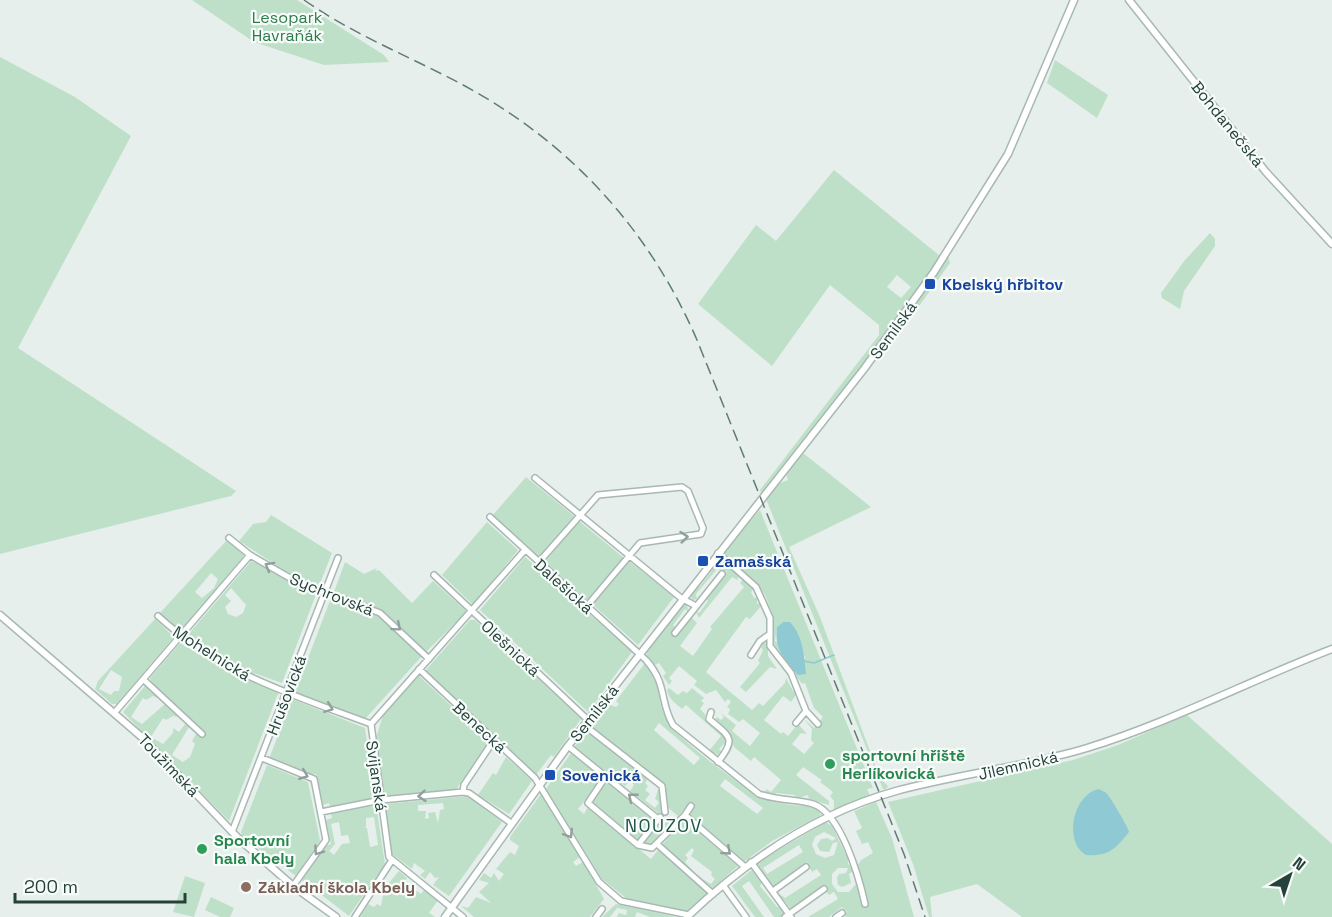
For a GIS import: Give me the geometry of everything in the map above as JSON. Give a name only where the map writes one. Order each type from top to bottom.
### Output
[{"type":"street","name":"Semilská","points":[[445,917],[586,722],[681,598],[864,369],[955,240],[1008,154],[1074,0]]},
{"type":"street","name":"Bohdanečská","points":[[1129,0],[1266,172],[1332,244]]},
{"type":"street","points":[[535,478],[681,598],[696,606]]},
{"type":"street","points":[[539,562],[598,495],[686,489],[703,528],[701,534],[643,542],[587,606]]},
{"type":"street","name":"Dalešická","points":[[490,517],[650,663],[662,682],[667,715],[673,725],[759,794],[774,800],[811,803],[821,807],[832,816]]},
{"type":"street","name":"Sychrovská","points":[[229,538],[250,555],[290,578],[380,613],[429,659]]},
{"type":"street","name":"Svijanská","points":[[392,860],[389,857],[371,724],[525,550]]},
{"type":"street","points":[[718,553],[756,587],[768,612],[770,646],[791,673],[806,711],[818,724]]},
{"type":"street","points":[[115,712],[250,555]]},
{"type":"street","name":"Hrušovická","points":[[232,832],[338,558]]},
{"type":"street","points":[[675,633],[722,574]]},
{"type":"street","name":"Olešnická","points":[[434,575],[586,722],[662,786],[664,812]]},
{"type":"street","name":"Toužimská","points":[[0,615],[115,712],[151,746],[232,832],[293,886],[336,917]]},
{"type":"street","name":"Mohelnická","points":[[158,616],[181,637],[244,676],[371,724]]},
{"type":"street","points":[[752,655],[760,641],[770,634]]},
{"type":"street","name":"Jilemnická","points":[[688,916],[751,862],[832,816],[899,790],[1007,769],[1088,748],[1332,649]]},
{"type":"street","name":"Benecká","points":[[419,669],[540,784]]},
{"type":"street","points":[[144,680],[202,734]]},
{"type":"street","points":[[796,723],[806,711]]},
{"type":"street","points":[[711,712],[709,720],[728,736],[730,741],[730,747],[718,762]]},
{"type":"street","points":[[463,792],[464,785],[494,740]]},
{"type":"street","points":[[568,746],[658,819]]},
{"type":"street","points":[[262,758],[314,779],[326,840],[293,886]]},
{"type":"street","points":[[606,776],[588,802],[638,845],[649,850],[691,806]]},
{"type":"street","points":[[540,784],[599,882],[621,901],[688,916]]},
{"type":"street","points":[[321,812],[381,800],[463,792],[469,793],[512,823]]},
{"type":"street","points":[[638,845],[664,812],[676,822]]},
{"type":"street","points":[[685,814],[745,867]]},
{"type":"street","points":[[832,816],[860,880],[865,904]]},
{"type":"street","points":[[657,844],[713,894]]},
{"type":"street","points":[[355,917],[392,860],[448,902],[451,908],[463,917]]},
{"type":"street","points":[[751,862],[788,916],[824,889]]},
{"type":"street","points":[[773,891],[806,867]]},
{"type":"street","points":[[723,885],[746,917]]},
{"type":"street","points":[[596,917],[602,909]]},
{"type":"street","points":[[836,917],[842,913]]},
{"type":"green space","name":"Lesopark Havraňák","points":[[192,0],[297,0],[384,55],[389,62],[324,65],[254,42]]},
{"type":"green space","points":[[0,57],[75,97],[131,136],[18,348],[236,491],[231,496],[0,554]]},
{"type":"green space","points":[[1055,60],[1108,95],[1097,118],[1047,83]]},
{"type":"green space","points":[[834,170],[940,256],[870,357],[762,496],[760,490],[879,335],[879,325],[830,285],[772,366],[698,304],[756,225],[776,241]],"holes":[[[897,275],[911,287],[901,298],[887,287]]]},
{"type":"green space","points":[[1210,233],[1215,239],[1215,246],[1184,291],[1180,309],[1162,298],[1161,293],[1185,260]]},
{"type":"green space","points":[[947,253],[950,263],[896,338],[891,334]]},
{"type":"green space","points":[[803,453],[871,507],[789,547],[820,617],[880,778],[888,786],[886,789],[883,789],[766,499],[778,484],[788,480],[786,474]]},
{"type":"green space","points":[[526,477],[574,516],[539,557],[492,516]]},
{"type":"green space","points":[[760,510],[873,788],[867,789],[871,798],[834,811],[834,801],[830,796],[833,792],[820,782],[822,780],[803,767],[796,775],[829,801],[829,805],[809,799],[808,795],[795,799],[795,795],[776,793],[775,796],[765,792],[766,789],[771,792],[781,780],[754,757],[751,761],[734,747],[729,733],[714,721],[717,717],[721,720],[724,717],[721,713],[736,725],[732,731],[750,746],[760,733],[743,719],[739,722],[728,714],[730,709],[727,707],[731,702],[728,699],[725,702],[716,690],[706,694],[694,685],[697,681],[679,666],[669,678],[672,681],[669,685],[663,676],[666,673],[659,663],[655,665],[647,655],[647,650],[681,603],[687,603],[688,612],[685,609],[673,625],[676,628],[673,632],[678,635],[691,617],[697,623],[680,646],[693,656],[712,629],[710,627],[744,587],[740,583],[744,578],[754,589],[751,592],[754,598],[757,597],[757,604],[761,603],[761,606],[750,619],[746,617],[706,672],[752,710],[759,703],[763,706],[785,683],[786,678],[793,691],[798,692],[791,702],[783,696],[764,720],[781,734],[783,732],[788,736],[798,724],[807,734],[801,733],[792,744],[804,754],[814,743],[811,740],[812,729],[804,719],[814,728],[823,717],[814,708],[805,683],[802,684],[774,644],[774,618],[765,595],[755,581],[725,556],[724,550]],"holes":[[[783,622],[805,657],[804,661],[775,641],[777,627]]]},
{"type":"green space","points":[[271,515],[332,553],[319,586],[302,579],[299,585],[317,592],[282,683],[254,673],[251,681],[279,691],[229,821],[123,712],[145,686],[158,698],[153,696],[146,700],[143,698],[131,717],[142,724],[165,704],[178,717],[173,716],[166,720],[163,718],[151,737],[163,744],[173,733],[173,728],[179,732],[185,724],[189,727],[172,755],[183,762],[190,757],[195,744],[192,741],[197,732],[202,735],[203,731],[152,683],[150,678],[180,643],[226,670],[228,662],[187,636],[251,561],[272,570],[276,565],[239,541],[253,524],[266,522]],"holes":[[[231,588],[246,605],[243,613],[236,617],[228,614],[225,607],[231,601],[225,595]]]},
{"type":"green space","points":[[579,521],[624,558],[587,600],[545,562]]},
{"type":"green space","points":[[487,522],[518,550],[473,605],[442,575]]},
{"type":"green space","points":[[227,540],[244,553],[180,632],[159,614]],"holes":[[[211,573],[218,579],[214,588],[202,598],[195,592]]]},
{"type":"green space","points":[[525,557],[632,652],[588,712],[480,610]]},
{"type":"green space","points":[[716,560],[722,560],[740,575],[737,580],[732,577],[699,618],[695,610],[699,613],[708,601],[705,598],[727,572],[717,569],[696,594],[697,599],[692,600],[690,593],[700,586],[711,572]]},
{"type":"green space","points":[[629,561],[674,597],[638,645],[592,604]]},
{"type":"green space","points":[[345,562],[364,574],[377,568],[375,571],[379,570],[412,603],[433,581],[465,610],[465,613],[426,652],[382,611],[334,592]]},
{"type":"green space","points":[[331,598],[380,617],[422,656],[365,719],[295,692]]},
{"type":"green space","points":[[155,619],[174,637],[117,704],[112,704],[95,689],[98,681]],"holes":[[[111,670],[122,677],[119,691],[114,691],[111,695],[99,689]]]},
{"type":"green space","points":[[470,620],[475,620],[581,719],[554,757],[551,755],[536,775],[425,671]]},
{"type":"green space","points":[[763,642],[768,643],[768,656],[777,669],[770,667],[746,692],[740,687],[760,663],[758,661],[763,650],[760,646],[762,647]]},
{"type":"green space","points":[[645,663],[655,679],[664,715],[668,722],[701,754],[733,779],[763,798],[773,802],[818,809],[821,815],[772,841],[744,862],[689,814],[694,807],[691,803],[678,816],[666,806],[663,785],[589,727],[608,704],[616,707],[619,704],[616,701]],"holes":[[[659,723],[700,758],[694,765],[654,730]],[[725,779],[763,808],[757,814],[720,786]]]},
{"type":"green space","points":[[418,675],[489,741],[456,790],[384,797],[375,741],[384,712]]},
{"type":"green space","points":[[669,688],[678,695],[683,691],[687,693],[692,688],[704,698],[700,709],[705,714],[705,718],[727,739],[727,746],[724,744],[719,749],[722,752],[719,755],[709,751],[721,736],[686,705],[682,709],[675,703],[668,693]]},
{"type":"green space","points":[[292,699],[365,728],[375,799],[330,807],[329,803],[323,805],[316,774],[310,775],[269,759]]},
{"type":"green space","points":[[1187,715],[1332,844],[1332,917],[1022,917],[977,884],[930,897],[932,917],[929,917],[913,864],[888,802],[1073,760],[1118,745]]},
{"type":"green space","points":[[587,731],[660,787],[663,809],[659,814],[630,791],[634,785],[630,781],[625,786],[574,747]],"holes":[[[648,779],[659,787],[655,799],[659,802],[655,808],[645,800],[650,794],[645,790],[648,786],[645,783]]]},
{"type":"green space","points":[[571,753],[601,776],[600,782],[578,809],[584,814],[588,807],[651,859],[658,850],[706,890],[707,893],[688,911],[626,898],[602,879],[546,789]]},
{"type":"green space","points":[[506,757],[532,781],[509,814],[478,795],[493,773],[496,775]]},
{"type":"green space","points":[[267,765],[308,782],[320,841],[296,876],[242,836],[241,832]]},
{"type":"green space","points":[[606,780],[654,819],[637,840],[591,802]]},
{"type":"green space","points":[[541,794],[580,857],[573,862],[576,866],[583,862],[604,899],[590,917],[474,917],[461,906],[468,908],[476,897],[491,903],[479,892],[489,883],[479,880],[484,873],[491,878],[494,873],[499,881],[504,874],[496,869],[510,852],[515,855],[519,846],[510,840],[510,837]]},
{"type":"green space","points":[[468,796],[502,822],[449,896],[433,885],[439,877],[435,878],[430,872],[425,879],[420,875],[425,871],[414,863],[412,869],[392,854],[385,804]],"holes":[[[443,803],[444,809],[440,810],[438,823],[435,812],[428,813],[429,818],[425,819],[426,811],[418,811],[418,805]]]},
{"type":"green space","points":[[876,802],[892,838],[914,917],[846,917],[844,914],[847,912],[842,907],[829,917],[808,917],[838,899],[834,892],[829,895],[822,887],[791,909],[778,893],[785,898],[821,875],[817,869],[812,872],[807,862],[773,887],[756,863],[826,822],[832,826],[848,859],[848,864],[855,870],[861,860],[873,853],[868,842],[862,844],[856,831],[862,828],[854,811]],"holes":[[[824,832],[836,838],[832,841],[828,838],[821,839],[817,845],[820,851],[829,852],[833,843],[838,842],[834,855],[825,858],[816,854],[812,845],[815,837]],[[799,845],[803,852],[767,874],[763,868]],[[838,868],[848,868],[846,873],[839,874],[838,885],[842,887],[851,883],[849,874],[853,871],[856,884],[849,892],[838,892],[832,884],[832,874]]]},
{"type":"green space","points":[[376,805],[385,864],[349,916],[302,880],[325,846],[331,844],[326,820],[332,818],[331,814]],"holes":[[[374,817],[378,845],[370,847],[367,828],[363,827],[366,827],[366,818]],[[339,822],[341,836],[348,835],[350,843],[342,844],[334,855],[329,851],[335,844],[331,824]]]},
{"type":"green space","points":[[667,819],[670,825],[668,828],[653,845],[645,844],[645,840],[660,821]]},
{"type":"green space","points":[[684,819],[738,866],[713,888],[699,877],[711,884],[715,879],[711,875],[712,872],[691,856],[694,850],[692,848],[685,855],[688,858],[685,862],[694,872],[662,845]]},
{"type":"green space","points":[[753,869],[762,882],[760,886],[777,907],[783,907],[786,913],[782,917],[774,917],[749,881],[742,886],[764,917],[755,917],[732,886]]},
{"type":"green space","points":[[399,871],[407,878],[398,893],[403,894],[408,884],[413,887],[409,896],[414,889],[421,894],[424,890],[438,900],[429,913],[435,917],[360,917],[368,904],[374,907],[377,904],[381,906],[383,895],[377,891],[379,889],[384,892],[387,889],[393,892],[395,890],[389,883]]},
{"type":"green space","points":[[185,876],[205,883],[194,917],[173,912]]},
{"type":"green space","points":[[211,897],[234,908],[230,917],[220,917],[205,910]]},
{"type":"green space","points":[[616,904],[677,917],[650,917],[637,912],[635,917],[617,917],[619,913],[626,915],[627,910],[617,908],[610,917],[602,917]]},
{"type":"water","points":[[783,622],[790,622],[798,633],[806,674],[798,675],[779,648],[777,627]]},
{"type":"water","points":[[1099,789],[1109,797],[1129,832],[1120,843],[1106,853],[1086,855],[1079,849],[1075,840],[1074,819],[1083,800],[1090,793]]},
{"type":"waterway","points":[[804,661],[814,663],[834,655]]},
{"type":"railway","points":[[304,0],[363,35],[465,86],[503,109],[539,135],[603,193],[655,262],[678,300],[697,340],[904,854],[925,917]]},
{"type":"place","name":"Kbelský hřbitov","points":[[930,284]]},
{"type":"place","name":"Zamašská","points":[[703,561]]},
{"type":"place","name":"sportovní hřiště Herlíkovická","points":[[830,764]]},
{"type":"place","name":"Sovenická","points":[[550,775]]},
{"type":"place","name":"Sportovní hala Kbely","points":[[202,849]]},
{"type":"place","name":"Základní škola Kbely","points":[[246,887]]},
{"type":"district","name":"NOUZOV","points":[[664,826]]}]
